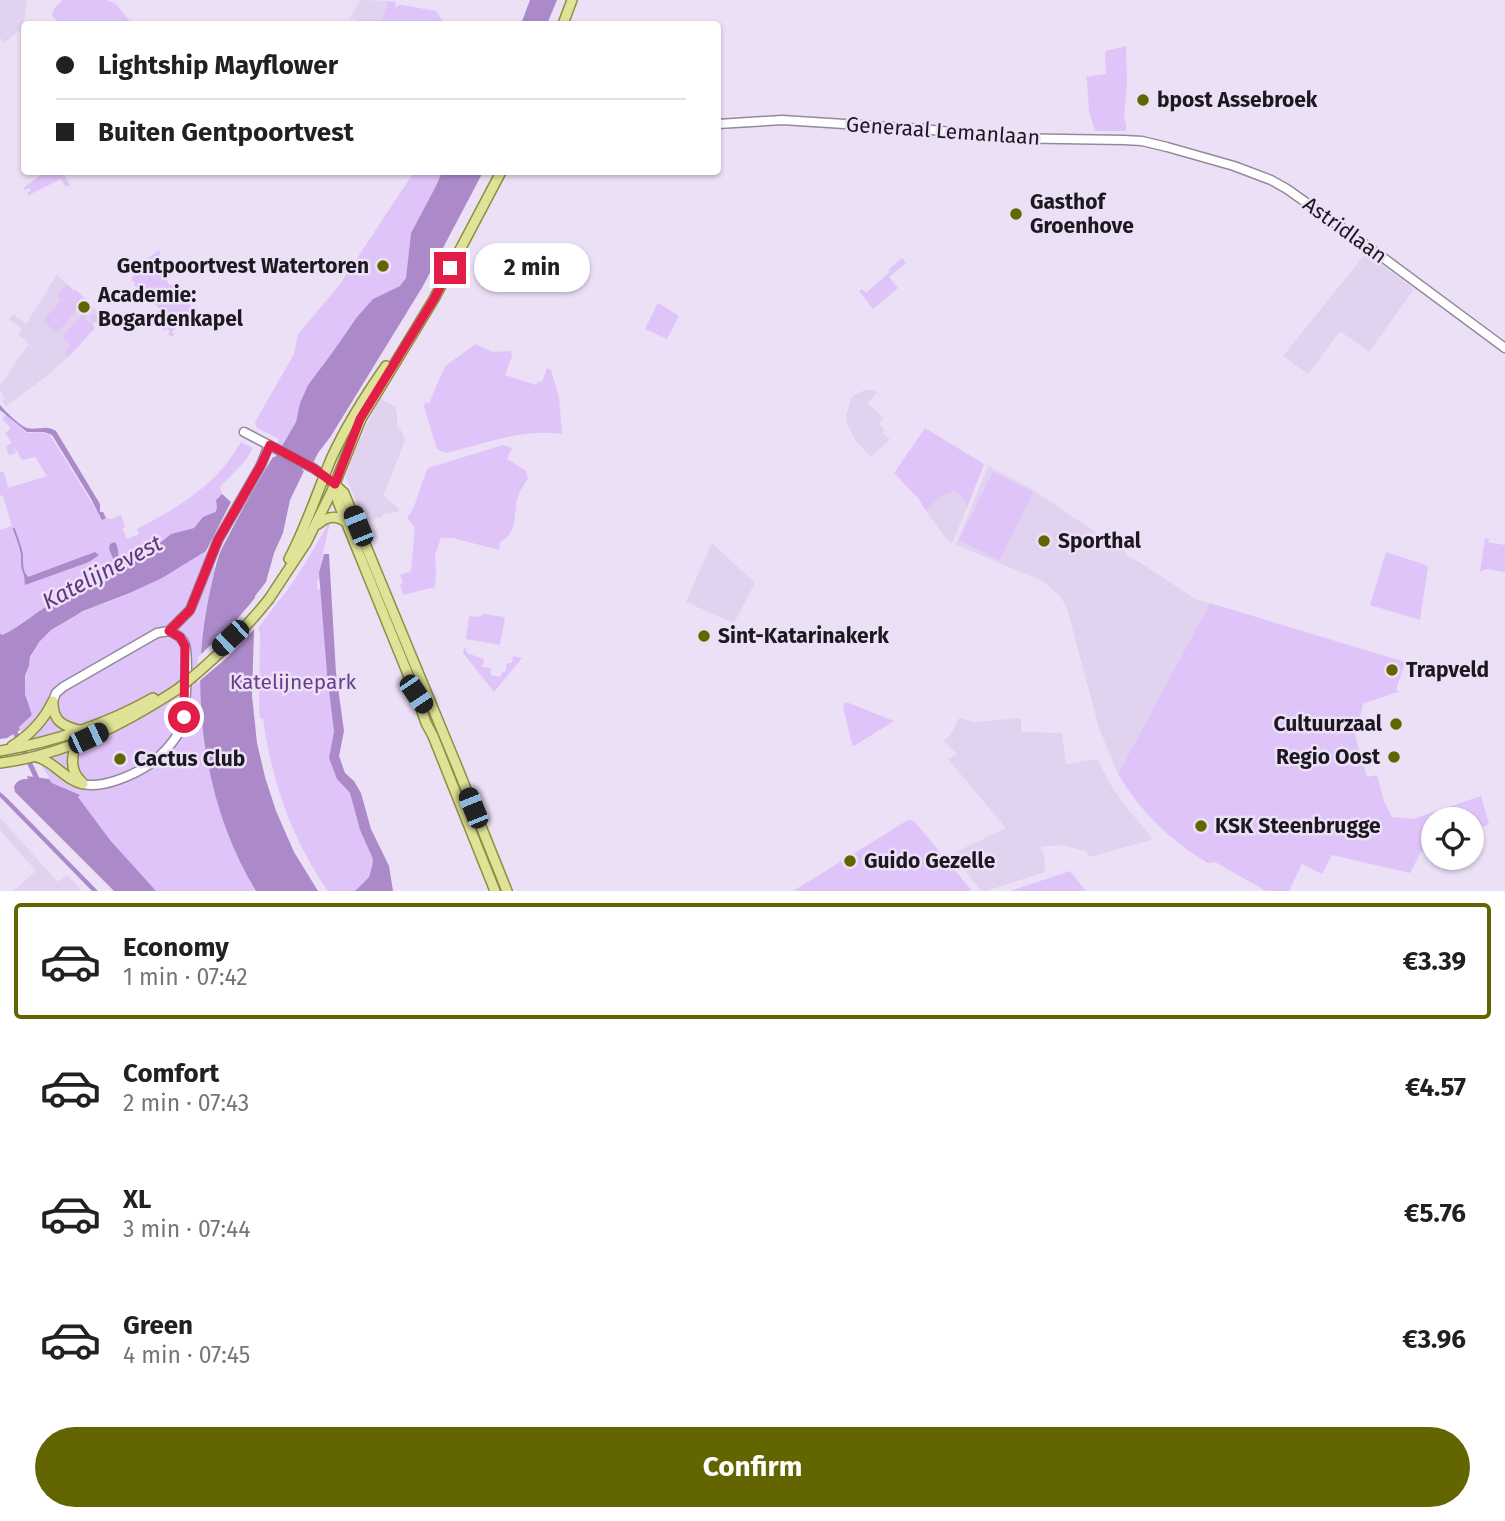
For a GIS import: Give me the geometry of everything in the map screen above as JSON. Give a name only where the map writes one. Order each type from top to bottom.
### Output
[{"type":"main road","points":[[564,21],[572,0]]},
{"type":"main road","name":"Generaal Lemanlaan","points":[[721,124],[782,120],[1005,138],[1142,141],[1167,147]]},
{"type":"main road","name":"Astridlaan","points":[[1167,147],[1243,169],[1287,189],[1505,348]]},
{"type":"main road","points":[[267,597],[303,533],[337,448],[359,404],[429,297],[492,175]]},
{"type":"main road","points":[[0,763],[76,744],[115,726],[178,685],[230,638],[267,597],[306,543],[335,484],[360,419],[434,299],[499,175]]},
{"type":"main road","points":[[248,434],[253,441],[279,450],[313,468],[344,492],[507,891]]},
{"type":"main road","points":[[27,741],[48,712],[56,693],[63,687],[157,633],[169,631],[190,610],[218,540],[269,447]]},
{"type":"main road","points":[[335,484],[338,502],[416,694],[429,717],[433,737],[495,891]]},
{"type":"main road","points":[[314,528],[330,517],[340,517],[348,523]]},
{"type":"main road","points":[[36,756],[48,760],[67,777],[80,784],[90,785],[103,784],[144,768],[161,754],[181,730],[185,699],[185,646],[180,637],[169,631]]},
{"type":"main road","points":[[7,749],[27,741],[79,730],[112,718],[178,685]]},
{"type":"main road","points":[[53,701],[54,714],[59,722],[79,730]]},
{"type":"main road","points":[[433,737],[443,732]]},
{"type":"main road","points":[[76,744],[73,754],[74,774],[83,784]]},
{"type":"main road","points":[[455,790],[467,792]]},
{"type":"shaded area","points":[[0,0],[27,0],[21,30],[5,42],[0,38]]},
{"type":"shaded area","points":[[361,0],[388,1],[382,21],[358,21],[350,18]]},
{"type":"shaded area","points":[[530,0],[557,0],[548,21],[522,21]]},
{"type":"shaded area","points":[[441,175],[481,175],[423,286],[331,436],[313,463],[308,461],[302,470],[304,471],[290,500],[283,533],[266,582],[255,596],[252,696],[257,743],[276,811],[294,852],[318,891],[256,891],[223,821],[205,746],[200,667],[203,629],[216,564],[251,494],[296,422],[308,385],[373,299],[400,286],[406,278],[411,233]]},
{"type":"shaded area","points":[[1366,253],[1414,289],[1369,352],[1340,331],[1308,374],[1283,356]]},
{"type":"shaded area","points":[[57,275],[105,318],[98,325],[94,322],[92,325],[95,328],[48,375],[6,406],[2,401],[5,398],[0,385],[29,344],[18,334],[22,329],[9,319],[13,314],[26,324],[50,290],[48,288]]},
{"type":"shaded area","points":[[865,390],[877,393],[867,403],[884,418],[879,424],[885,430],[882,433],[890,439],[871,457],[855,440],[846,417],[854,395]]},
{"type":"shaded area","points":[[380,398],[395,407],[397,427],[405,440],[383,495],[400,510],[364,522],[346,476]]},
{"type":"shaded area","points":[[0,405],[27,428],[49,428],[56,431],[100,504],[100,512],[103,512],[106,518],[102,520],[52,435],[27,432],[0,410]]},
{"type":"shaded area","points":[[988,466],[1027,486],[1195,599],[1210,603],[1118,774],[1099,728],[1067,608],[1060,596],[1043,581],[956,545]]},
{"type":"shaded area","points":[[954,491],[960,493],[967,508],[952,543],[926,511],[941,496]]},
{"type":"shaded area","points":[[222,494],[231,502],[206,551],[162,578],[83,611],[51,630],[39,642],[30,657],[25,676],[25,694],[32,715],[19,727],[20,730],[0,739],[0,633],[2,635],[19,626],[44,608],[117,568],[109,549],[110,544],[115,542],[117,545],[120,566],[150,551],[171,534],[194,528],[203,517],[215,512],[216,500]]},
{"type":"shaded area","points":[[712,543],[755,583],[734,623],[686,602]]},
{"type":"shaded area","points":[[95,552],[99,555],[89,562],[25,585],[26,574],[28,577]]},
{"type":"shaded area","points":[[324,554],[329,554],[336,673],[344,731],[339,756],[345,773],[361,793],[371,829],[389,866],[393,891],[355,891],[369,877],[373,859],[360,830],[350,793],[337,779],[329,758],[334,731],[319,573]]},
{"type":"shaded area","points":[[959,718],[974,722],[1021,718],[1021,732],[1062,733],[1066,764],[1097,759],[1112,787],[1151,840],[1089,857],[1086,851],[1061,845],[1041,847],[1045,872],[981,891],[952,854],[1006,828],[948,759],[957,754],[944,741]]},
{"type":"shaded area","points":[[27,776],[49,779],[52,783],[80,795],[78,797],[110,840],[156,891],[114,891],[15,792],[16,783],[28,779]]},
{"type":"shaded area","points":[[0,792],[98,891],[92,891],[0,797]]},
{"type":"shaded area","points":[[0,819],[58,882],[67,875],[82,891],[13,891],[36,871],[0,830]]},
{"type":"green space","points":[[63,0],[107,0],[116,4],[130,21],[58,21],[52,16]]},
{"type":"green space","points":[[388,1],[396,2],[397,7],[402,5],[436,11],[443,21],[382,21]]},
{"type":"green space","points":[[1126,46],[1126,131],[1095,131],[1089,111],[1086,77],[1106,74],[1105,51]]},
{"type":"green space","points":[[41,175],[65,175],[70,185],[66,187],[61,179],[29,195],[27,193],[30,188],[23,188]]},
{"type":"green space","points":[[412,175],[441,175],[411,233],[406,278],[400,286],[373,299],[357,317],[308,385],[296,422],[281,446],[277,444],[279,439],[257,428],[255,422],[294,354],[298,334],[338,287]]},
{"type":"green space","points":[[159,250],[168,284],[183,289],[177,291],[181,304],[190,302],[192,311],[172,332],[174,335],[171,337],[168,334],[170,331],[164,331],[154,321],[150,324],[146,320],[160,309],[131,279],[144,261]]},
{"type":"green space","points":[[902,258],[906,263],[889,277],[898,288],[873,309],[859,291],[862,289],[866,293]]},
{"type":"green space","points":[[67,284],[86,300],[57,333],[43,321],[61,300],[57,296]]},
{"type":"green space","points":[[658,303],[679,316],[667,339],[645,329]]},
{"type":"green space","points":[[89,308],[83,318],[90,324],[93,321],[90,318],[95,314],[99,318],[92,324],[95,328],[69,356],[65,352],[70,345],[63,336]]},
{"type":"green space","points":[[476,344],[493,352],[511,351],[512,356],[505,375],[536,385],[538,381],[542,382],[547,368],[551,370],[559,397],[562,434],[518,435],[446,453],[437,449],[424,407],[425,402],[429,403],[445,366]]},
{"type":"green space","points":[[6,415],[27,433],[41,432],[50,435],[102,519],[121,515],[125,527],[122,528],[127,539],[139,534],[137,529],[171,510],[203,487],[225,466],[241,442],[253,448],[245,461],[220,487],[222,494],[216,500],[217,508],[194,528],[171,534],[150,551],[41,610],[2,635],[0,530],[12,526],[3,496],[0,495],[0,472],[4,472],[8,488],[47,476],[35,457],[22,460],[14,446],[16,453],[8,454],[6,446],[12,443],[5,433],[11,429],[2,418]]},
{"type":"green space","points":[[925,428],[984,464],[967,508],[960,494],[954,491],[941,496],[926,511],[918,498],[894,473]]},
{"type":"green space","points":[[503,445],[512,448],[507,459],[525,470],[528,478],[518,497],[512,529],[500,542],[499,550],[453,538],[441,538],[435,555],[435,587],[403,595],[400,575],[411,571],[415,527],[407,518],[414,507],[428,468]]},
{"type":"green space","points":[[993,472],[1033,492],[999,560],[959,540]]},
{"type":"green space","name":"Katelijnepark","points":[[328,524],[330,525],[317,589],[321,589],[327,674],[334,724],[329,758],[342,785],[350,793],[360,830],[373,859],[369,877],[355,891],[328,891],[304,851],[278,787],[259,707],[258,628],[291,585]]},
{"type":"green space","points":[[1485,538],[1490,539],[1487,542],[1505,545],[1505,572],[1486,569],[1480,572]]},
{"type":"green space","points":[[206,551],[215,568],[201,650],[202,722],[207,758],[225,827],[256,891],[156,891],[110,840],[79,795],[52,783],[19,727],[32,715],[24,684],[35,648],[56,626],[86,610],[141,588]]},
{"type":"green space","points":[[1386,552],[1428,567],[1420,620],[1370,605]]},
{"type":"green space","points":[[1210,603],[1405,662],[1396,690],[1400,691],[1362,704],[1355,735],[1367,777],[1377,775],[1384,801],[1392,817],[1413,819],[1421,816],[1421,852],[1410,873],[1332,855],[1322,874],[1302,864],[1289,891],[1266,891],[1215,862],[1208,863],[1181,845],[1146,813],[1118,774]]},
{"type":"green space","points":[[482,614],[505,617],[500,645],[466,639],[469,616],[481,617]]},
{"type":"green space","points":[[464,648],[467,653],[484,659],[482,667],[491,668],[491,675],[500,677],[502,672],[505,672],[507,663],[512,663],[513,656],[522,658],[494,692],[463,653]]},
{"type":"green space","points":[[846,702],[894,721],[854,746],[843,706]]},
{"type":"green space","points":[[1481,796],[1489,824],[1484,826],[1484,807],[1448,807]]},
{"type":"green space","points":[[908,820],[914,821],[972,891],[793,891]]},
{"type":"green space","points":[[1070,871],[1086,891],[1010,891]]},
{"type":"pier","points":[[260,592],[258,625],[229,656],[197,683],[198,657],[233,624]]},
{"type":"waterway","points":[[14,529],[21,549],[25,575]]},
{"type":"waterway","points":[[14,730],[38,781]]},
{"type":"place","name":"bpost Assebroek","points":[[1143,100]]},
{"type":"place","name":"Gasthof Groenhove","points":[[1016,214]]},
{"type":"place","name":"Gentpoortvest Watertoren","points":[[383,266]]},
{"type":"place","name":"Academie: Bogardenkapel","points":[[84,307]]},
{"type":"place","name":"Sporthal","points":[[1044,541]]},
{"type":"place","name":"Sint-Katarinakerk","points":[[704,636]]},
{"type":"place","name":"Trapveld","points":[[1392,670]]},
{"type":"place","name":"Cultuurzaal","points":[[1396,724]]},
{"type":"place","name":"Regio Oost","points":[[1394,757]]},
{"type":"place","name":"Cactus Club","points":[[120,759]]},
{"type":"place","name":"KSK Steenbrugge","points":[[1201,826]]},
{"type":"place","name":"Guido Gezelle","points":[[850,861]]},
{"type":"route","points":[[184,717],[185,646],[180,637],[169,631],[190,610],[218,540],[270,445],[313,468],[335,484],[360,419],[434,299],[450,268]]},
{"type":"water label","name":"Katelijnevest","points":[[102,572]]}]
